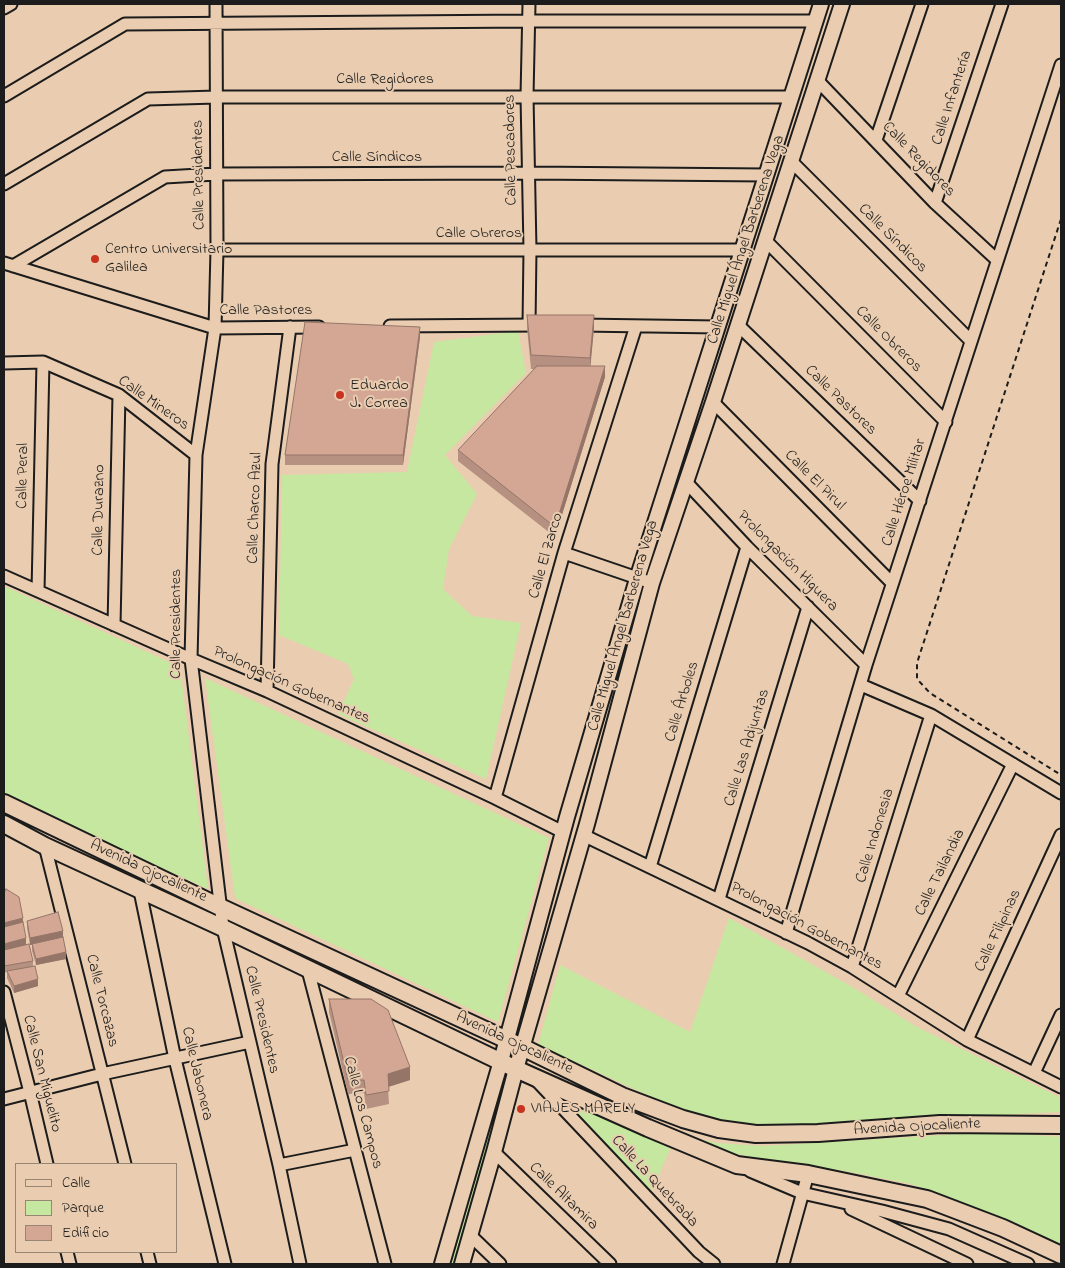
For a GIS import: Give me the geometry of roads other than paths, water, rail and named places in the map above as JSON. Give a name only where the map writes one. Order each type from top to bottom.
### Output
[{"type":"main road","name":"Avenida Ojocaliente","points":[[4,803],[622,1096],[683,1120],[719,1129],[756,1134],[818,1133],[940,1124],[1061,1125]]},
{"type":"main road","name":"Avenida Ojocaliente","points":[[4,824],[45,846],[223,928],[508,1065],[648,1128],[737,1165],[808,1174],[927,1199],[1003,1228],[1061,1255]]},
{"type":"street","points":[[4,8],[11,4]]},
{"type":"street","name":"Calle Presidentes","points":[[216,4],[217,250],[215,328],[196,455],[191,659],[223,928],[279,1164],[297,1264]]},
{"type":"street","name":"Calle Pescadores","points":[[529,4],[527,96],[530,250],[529,325]]},
{"type":"street","name":"Calle Miguel Ángel Barberena Vega","points":[[462,1264],[494,1152],[508,1065],[506,1040],[563,832],[637,579],[821,4]]},
{"type":"street","name":"Calle Miguel Ángel Barberena Vega","points":[[442,1264],[508,1065],[522,1047],[583,835],[652,583],[713,402],[842,4]]},
{"type":"street","points":[[876,140],[922,4]]},
{"type":"street","name":"Calle Infantería","points":[[935,203],[1002,4]]},
{"type":"street","points":[[4,96],[125,24],[814,21]]},
{"type":"street","name":"Calle Héroe Militar","points":[[786,933],[866,665],[1061,64]]},
{"type":"street","name":"Calle Regidores","points":[[817,80],[935,203],[998,260]]},
{"type":"street","name":"Calle Regidores","points":[[4,184],[148,99],[527,96],[790,97]]},
{"type":"street","name":"Calle Síndicos","points":[[791,161],[971,341]]},
{"type":"street","name":"Calle Síndicos","points":[[8,264],[165,177],[216,174],[529,173],[766,175]]},
{"type":"street","name":"Calle Obreros","points":[[764,240],[946,422]]},
{"type":"street","name":"Calle Obreros","points":[[217,250],[742,250]]},
{"type":"street","name":"Calle Pastores","points":[[8,264],[215,328],[330,327]]},
{"type":"street","points":[[380,326],[549,325]]},
{"type":"street","points":[[568,325],[718,327]]},
{"type":"street","name":"Calle Pastores","points":[[738,325],[920,501]]},
{"type":"street","name":"Calle El Zarco","points":[[495,798],[564,553],[636,326]]},
{"type":"street","name":"Calle Charco Azul","points":[[267,691],[272,464],[290,327]]},
{"type":"street","name":"Calle Mineros","points":[[4,363],[43,362],[119,395],[196,455]]},
{"type":"street","name":"Calle Peral","points":[[38,591],[43,362]]},
{"type":"street","name":"Calle Durazno","points":[[114,625],[119,395]]},
{"type":"street","name":"Calle El Pirul","points":[[713,402],[892,583]]},
{"type":"street","name":"Prolongación Higuera","points":[[686,482],[747,547],[866,665]]},
{"type":"street","name":"Calle Árboles","points":[[650,867],[747,547]]},
{"type":"street","points":[[564,553],[652,583]]},
{"type":"street","name":"Prolongación Gobernantes","points":[[4,576],[267,691],[563,832]]},
{"type":"street","name":"Calle Las Adjuntas","points":[[719,900],[808,607]]},
{"type":"street","points":[[861,684],[931,715],[1061,793]]},
{"type":"street","name":"Calle Indonesia","points":[[852,967],[931,715]]},
{"type":"street","name":"Calle Tailandia","points":[[898,996],[1013,764]]},
{"type":"street","name":"Prolongación Gobernantes","points":[[583,835],[719,900],[852,967],[967,1040],[1061,1087]]},
{"type":"street","name":"Calle Filipinas","points":[[967,1040],[1061,835]]},
{"type":"street","name":"Calle Torcazas","points":[[45,846],[125,1163]]},
{"type":"street","name":"Calle Jabonera","points":[[140,891],[175,1059],[224,1264]]},
{"type":"street","name":"Calle Los Campos","points":[[308,970],[385,1264]]},
{"type":"street","name":"Calle San Miguelito","points":[[4,992],[47,1163]]},
{"type":"street","points":[[1034,1073],[1061,1016]]},
{"type":"street","points":[[4,1099],[102,1074],[250,1042]]},
{"type":"street","name":"Calle La Quebrada","points":[[532,1076],[699,1252],[714,1264]]},
{"type":"street","points":[[279,1164],[355,1150]]},
{"type":"street","name":"Calle Altamira","points":[[494,1152],[610,1264]]},
{"type":"street","name":"Avenida Ojocaliente","points":[[737,1165],[802,1193],[949,1229],[1028,1264]]},
{"type":"street","points":[[787,1263],[808,1174]]},
{"type":"street","points":[[831,1200],[967,1264]]},
{"type":"street","points":[[470,1235],[500,1264]]},
{"type":"street","points":[[696,1264],[699,1252]]},
{"type":"place","name":"Centro Universitario Galilea","points":[[95,259]]},
{"type":"place","name":"Eduardo J. Correa","points":[[340,395]]},
{"type":"place","name":"VIAJES MARELY","points":[[521,1109]]}]
